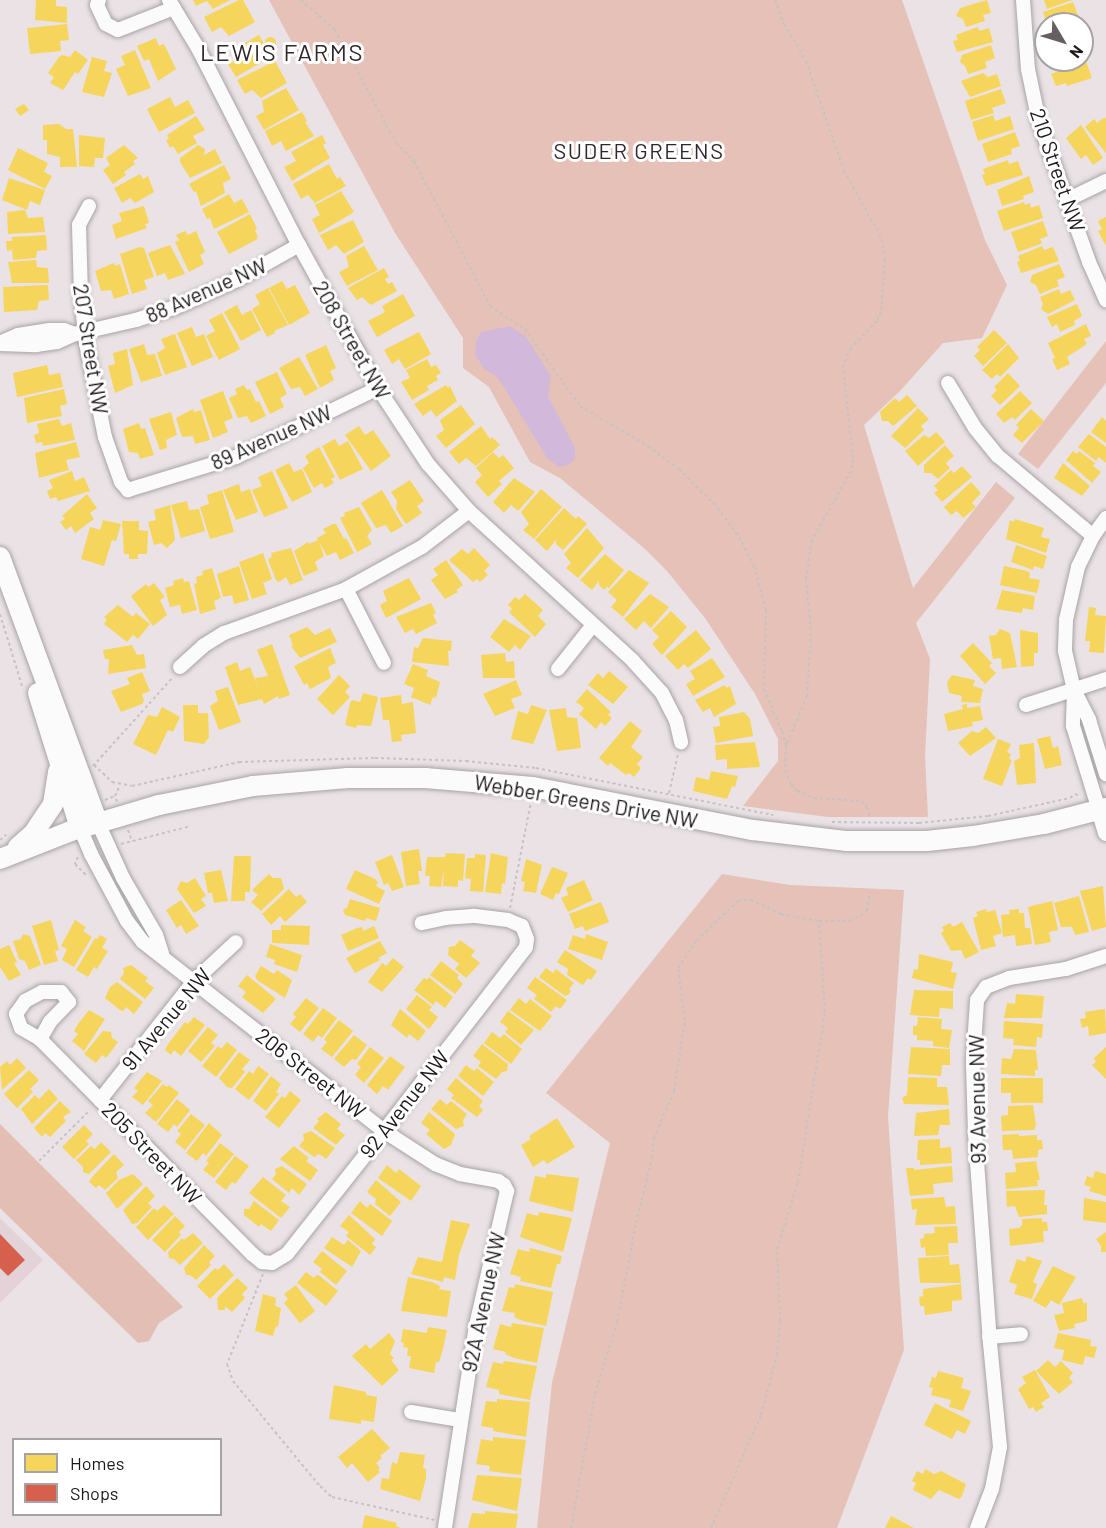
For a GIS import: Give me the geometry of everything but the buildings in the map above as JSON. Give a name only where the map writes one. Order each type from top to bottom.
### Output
[{"type":"main road","points":[[0,558],[15,618],[50,733],[59,776],[53,804],[33,834],[3,851]]},
{"type":"main road","points":[[0,558],[89,825]]},
{"type":"main road","points":[[50,733],[89,825]]},
{"type":"main road","name":"Webber Greens Drive NW","points":[[3,851],[159,805],[219,792],[348,778],[425,777],[515,785],[799,837],[847,841],[927,841],[1044,824],[1102,809]]},
{"type":"street","name":"208 Street NW","points":[[99,0],[97,5],[105,24],[118,30],[172,4],[199,50],[299,245],[378,388],[428,464],[469,511],[633,661],[662,693],[676,720],[681,742]]},
{"type":"street","name":"210 Street NW","points":[[1023,0],[1028,69],[1039,122],[1089,262],[1106,300]]},
{"type":"street","points":[[1068,199],[1106,181]]},
{"type":"street","name":"207 Street NW","points":[[89,206],[79,225],[80,333],[105,437],[121,482],[128,490]]},
{"type":"street","name":"88 Avenue NW","points":[[0,344],[18,335],[50,330],[80,333],[136,320],[176,307],[237,280],[299,245]]},
{"type":"street","points":[[948,383],[975,428],[998,456],[1093,536]]},
{"type":"street","name":"89 Avenue NW","points":[[128,490],[236,457],[378,388]]},
{"type":"street","points":[[180,667],[203,646],[224,633],[346,589],[422,547],[469,511]]},
{"type":"street","points":[[1106,518],[1093,536],[1078,567],[1066,620],[1065,651],[1074,690],[1089,720],[1106,774]]},
{"type":"street","points":[[346,589],[384,663]]},
{"type":"street","points":[[558,669],[593,625]]},
{"type":"street","points":[[1026,705],[1106,680]]},
{"type":"street","points":[[1074,690],[1073,726],[1102,809],[1106,833]]},
{"type":"street","name":"206 Street NW","points":[[89,825],[91,854],[127,921],[143,942],[162,954],[384,1131],[435,1164],[460,1174],[498,1181],[504,1185]]},
{"type":"street","points":[[422,923],[472,916],[508,920]]},
{"type":"street","name":"92 Avenue NW","points":[[267,1263],[278,1261],[287,1254],[526,946],[526,933],[517,922],[508,920]]},
{"type":"street","name":"91 Avenue NW","points":[[100,1100],[194,981],[236,942]]},
{"type":"street","name":"93 Avenue NW","points":[[977,1528],[992,1489],[1000,1447],[989,1337],[975,1113],[973,1061],[977,1000],[986,987],[1009,978],[1066,969],[1106,956]]},
{"type":"street","name":"205 Street NW","points":[[40,1039],[252,1254],[267,1263]]},
{"type":"street","name":"92A Avenue NW","points":[[445,1525],[476,1325],[507,1191],[504,1185]]},
{"type":"street","points":[[989,1337],[1021,1334]]},
{"type":"street","points":[[411,1412],[460,1420]]},
{"type":"path","points":[[301,0],[335,30],[396,143],[414,162],[490,306],[525,329],[580,406],[648,446],[679,469],[718,508],[739,537],[754,566],[766,610],[764,689],[786,746],[786,770],[797,791],[814,798],[861,801],[867,807],[870,816]]},
{"type":"path","points":[[775,0],[784,24],[806,61],[844,171],[882,238],[885,259],[881,312],[877,321],[851,348],[843,365],[853,459],[851,471],[812,540],[806,579],[811,633],[807,696],[786,746]]},
{"type":"path","points":[[90,769],[165,688],[180,667]]},
{"type":"path","points":[[664,813],[681,742]]},
{"type":"path","points":[[93,764],[120,785],[115,796]]},
{"type":"path","points":[[508,920],[532,795]]},
{"type":"path","points":[[132,841],[191,826]]},
{"type":"path","points":[[3,851],[8,834]]},
{"type":"path","points":[[79,858],[75,864],[92,884]]},
{"type":"path","points":[[571,1528],[595,1394],[617,1322],[636,1223],[652,1158],[654,1138],[674,1091],[685,1020],[678,968],[697,940],[738,901],[745,899],[760,902],[781,914],[819,921],[850,921],[867,911],[870,891]]},
{"type":"path","points":[[711,1528],[761,1415],[777,1355],[780,1321],[777,1249],[798,1182],[825,1012],[819,921]]},
{"type":"path","points":[[39,1161],[100,1100]]},
{"type":"path","points":[[267,1263],[231,1354],[228,1370],[241,1390],[320,1486],[332,1497],[445,1525]]},
{"type":"shaded area","points":[[269,0],[902,0],[985,240],[1007,285],[982,338],[943,343],[901,390],[864,425],[913,588],[996,482],[1015,498],[916,623],[930,659],[925,756],[928,817],[828,817],[743,806],[778,761],[778,739],[755,694],[705,618],[667,571],[645,549],[560,478],[530,462],[489,387],[463,368],[463,338],[395,233]]},
{"type":"shaded area","points":[[510,326],[526,337],[551,376],[548,396],[575,448],[575,459],[568,465],[559,467],[547,458],[504,387],[496,376],[484,369],[475,354],[476,341],[481,332]]},
{"type":"shaded area","points":[[1106,341],[1106,383],[1038,469],[1018,454]]},
{"type":"shaded area","points":[[722,874],[790,885],[904,890],[888,1117],[904,1350],[837,1528],[537,1528],[552,1383],[610,1143],[546,1093]]},
{"type":"shaded area","points":[[0,1124],[183,1307],[159,1323],[149,1341],[138,1343],[0,1208]]},
{"type":"shaded area","points":[[0,1218],[43,1260],[0,1303]]},
{"type":"district","name":"LEWIS FARMS","points":[[282,52]]},
{"type":"district","name":"SUDER GREENS","points":[[639,151]]}]
